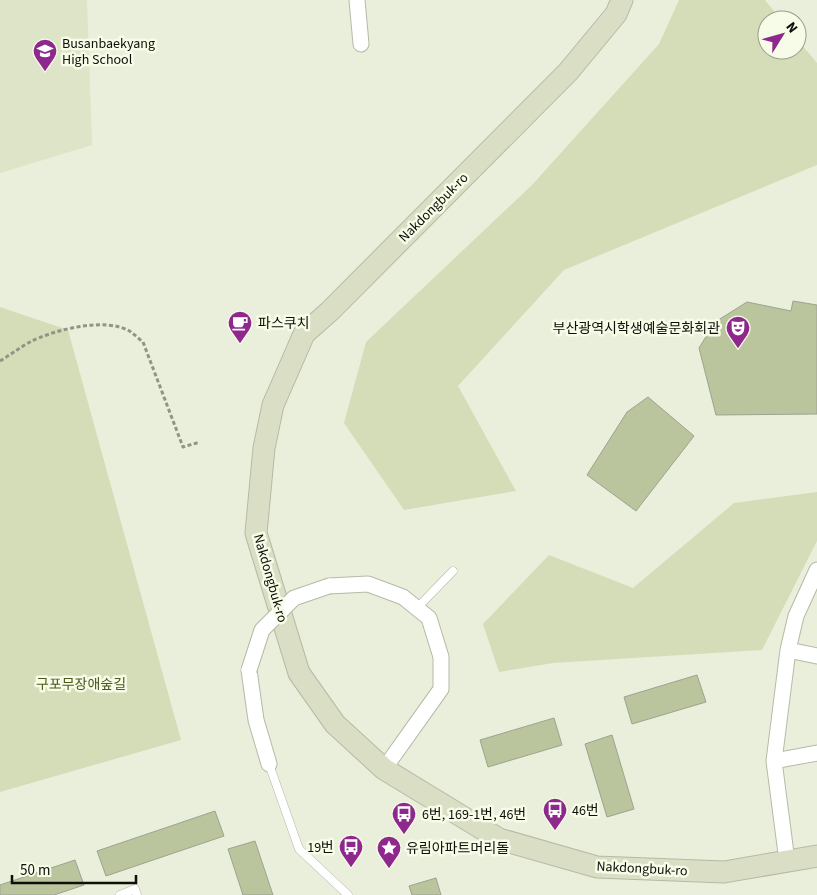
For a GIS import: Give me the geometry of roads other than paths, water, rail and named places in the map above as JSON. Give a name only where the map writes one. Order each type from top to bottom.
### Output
[{"type":"main road","name":"Nakdongbuk-ro","points":[[622,0],[616,14],[568,72],[330,311],[304,334],[273,405],[264,448],[256,533],[299,673],[335,724],[384,769],[500,839],[596,867],[724,872],[817,856]]},
{"type":"street","points":[[358,0],[361,44]]},
{"type":"street","points":[[787,861],[774,760],[788,650],[796,616],[817,570]]},
{"type":"street","points":[[269,764],[256,720],[249,670],[262,630],[294,598],[329,586],[368,584],[403,597],[429,618],[441,657],[441,689],[384,769]]},
{"type":"street","points":[[788,650],[817,656]]},
{"type":"street","points":[[774,760],[817,753]]},
{"type":"lane","points":[[417,608],[453,571]]},
{"type":"lane","points":[[269,764],[299,849],[348,895]]},
{"type":"lane","points":[[120,895],[135,889],[137,895]]},
{"type":"place","name":"Busanbaekyang High School","points":[[45,72]]},
{"type":"place","name":"파스쿠치","points":[[240,344]]},
{"type":"place","name":"부산광역시학생예술문화회관","points":[[738,349]]},
{"type":"place","name":"46번","points":[[555,831]]},
{"type":"place","name":"6번, 169-1번, 46번","points":[[404,835]]},
{"type":"place","name":"19번","points":[[351,868]]},
{"type":"place","name":"유림아파트머리돌","points":[[389,869]]},
{"type":"park label","name":"구포무장애숲길","points":[[81,684]]}]
